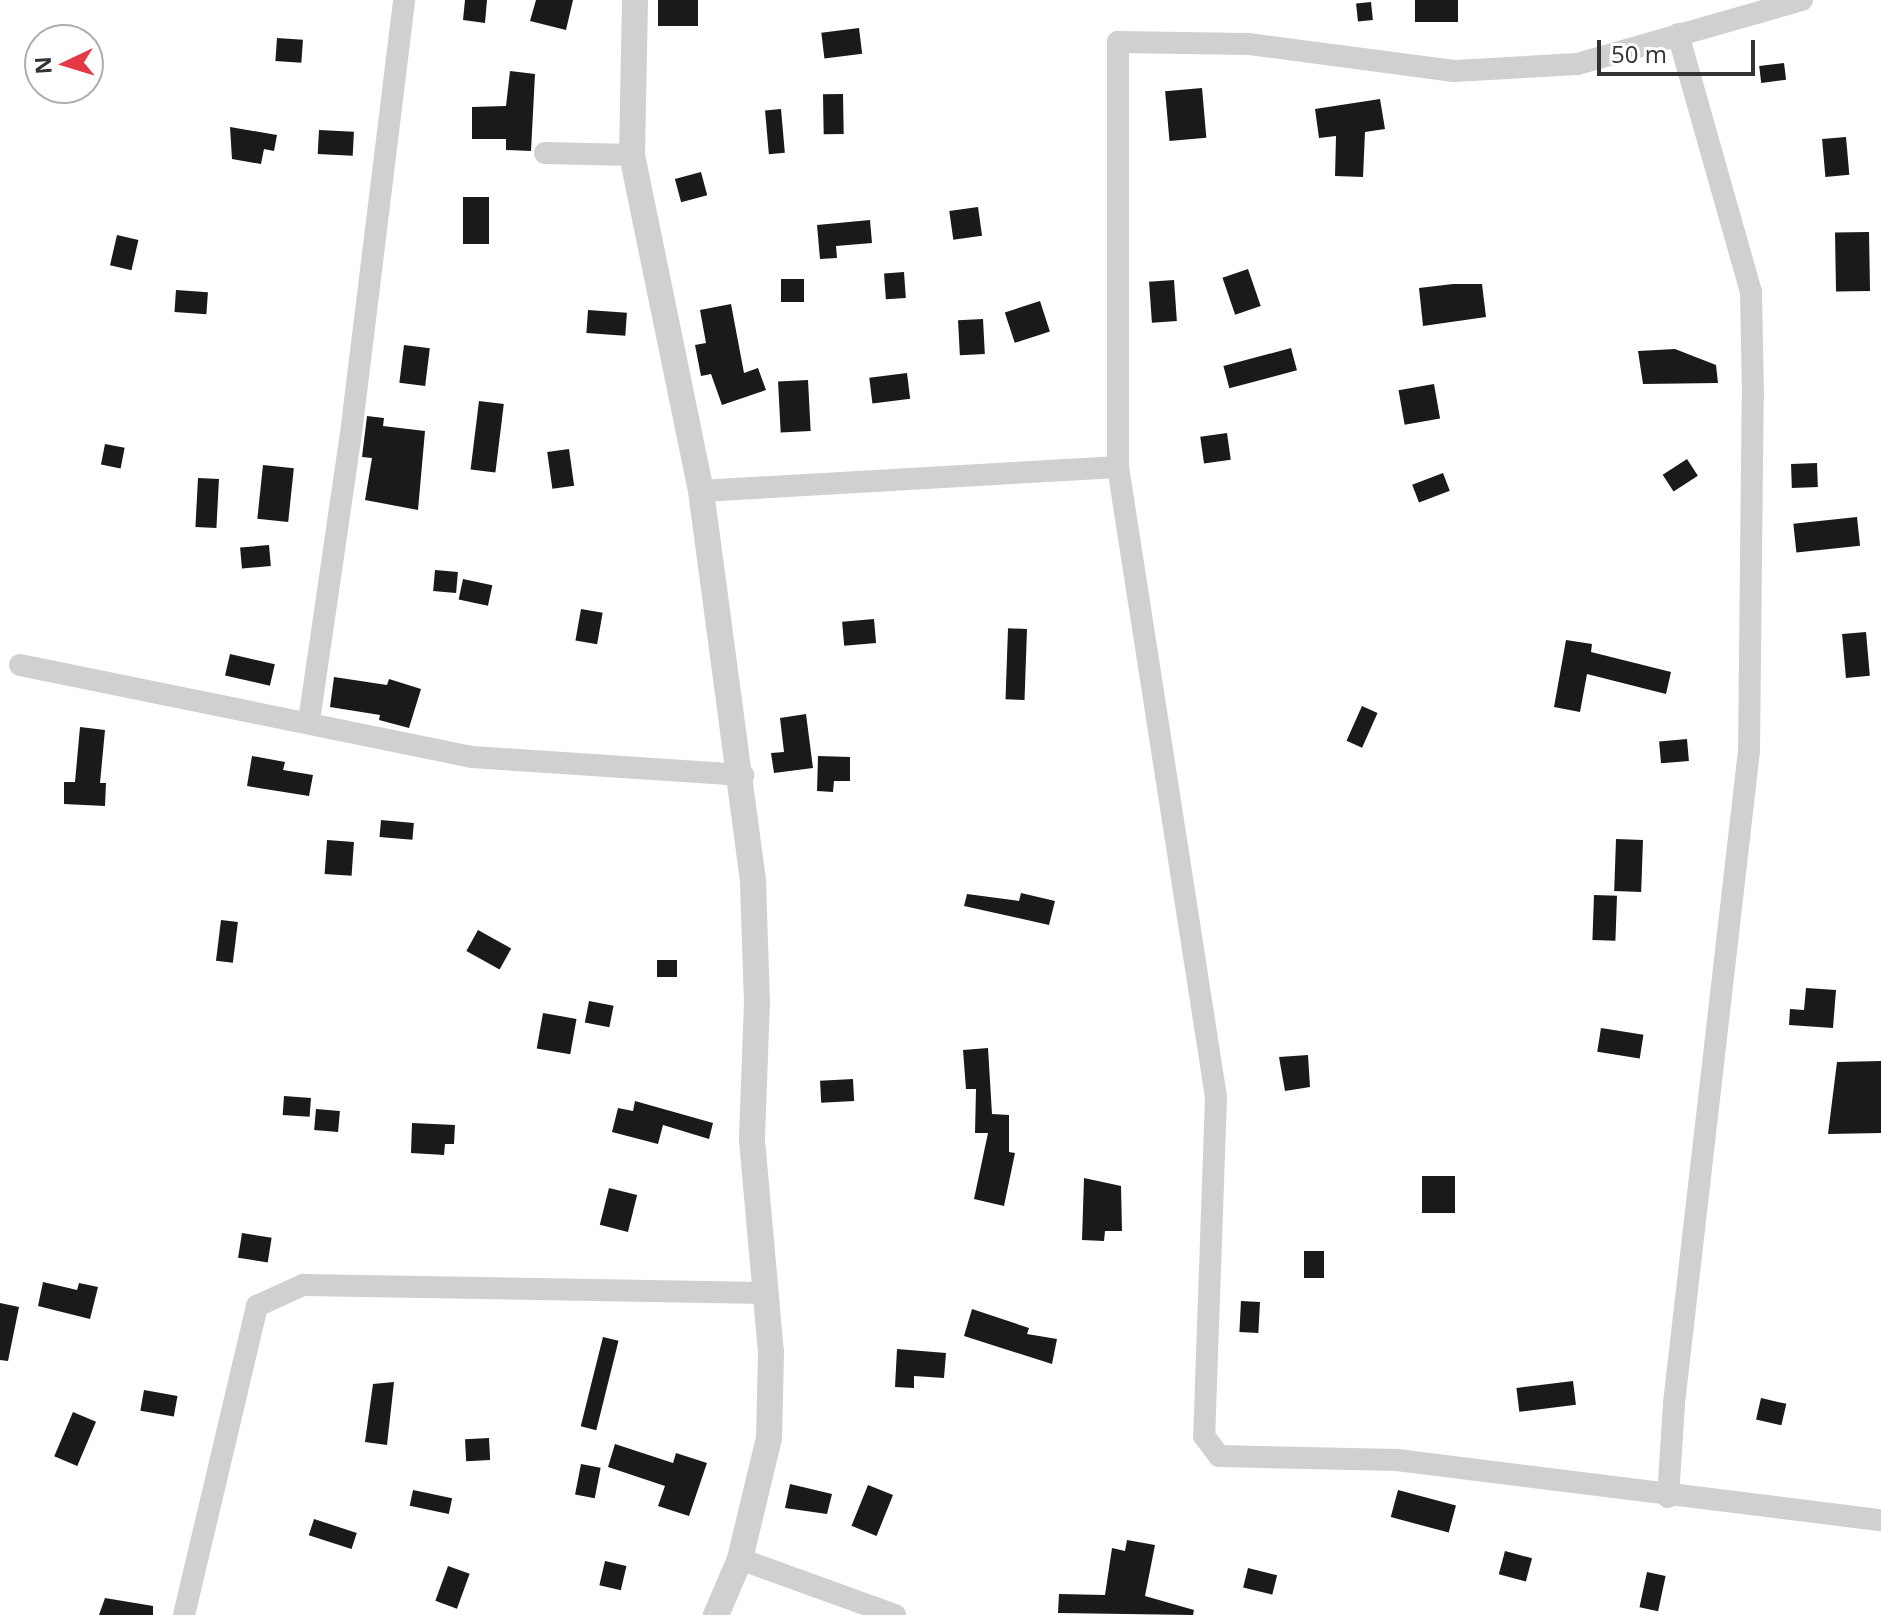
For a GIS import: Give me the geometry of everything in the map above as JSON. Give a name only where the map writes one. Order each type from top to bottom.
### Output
[{"type":"street","points":[[309,721],[352,425],[404,0]]},
{"type":"street","points":[[635,0],[632,155],[701,491],[743,775],[757,1001],[752,1140],[766,1293],[769,1438],[740,1559],[716,1615]]},
{"type":"street","points":[[1802,0],[1577,64],[1454,71],[1248,44],[1118,42],[1118,467],[1216,1097],[1204,1436],[1219,1456],[1397,1460],[1668,1497],[1881,1520]]},
{"type":"street","points":[[1668,1497],[1674,1403],[1749,751],[1753,396],[1751,292],[1678,34]]},
{"type":"street","points":[[545,153],[632,155]]},
{"type":"street","points":[[701,491],[1118,467]]},
{"type":"street","points":[[20,665],[309,721],[472,757],[743,775]]},
{"type":"street","points":[[184,1615],[257,1306],[303,1285],[766,1293]]},
{"type":"street","points":[[740,1559],[895,1615]]},
{"type":"building","points":[[465,0],[487,0],[485,23],[463,20]]},
{"type":"building","points":[[536,0],[573,0],[566,30],[530,21]]},
{"type":"building","points":[[658,0],[698,0],[698,26],[658,26]]},
{"type":"building","points":[[1415,0],[1458,0],[1458,22],[1415,22]]},
{"type":"building","points":[[1371,2],[1373,20],[1358,21],[1356,4]]},
{"type":"building","points":[[859,28],[862,54],[824,58],[821,33]]},
{"type":"building","points":[[277,38],[303,40],[301,63],[275,61]]},
{"type":"building","points":[[1784,63],[1786,80],[1761,83],[1759,66]]},
{"type":"building","points":[[510,71],[535,74],[531,151],[506,150],[506,139],[472,139],[472,107],[506,106]]},
{"type":"building","points":[[1202,88],[1206,138],[1169,141],[1165,91]]},
{"type":"building","points":[[823,94],[843,94],[844,134],[824,134]]},
{"type":"building","points":[[1380,99],[1385,129],[1365,132],[1363,177],[1335,176],[1336,136],[1319,138],[1315,109]]},
{"type":"building","points":[[781,109],[785,153],[769,154],[765,110]]},
{"type":"building","points":[[230,127],[277,135],[274,151],[264,149],[261,164],[232,159]]},
{"type":"building","points":[[319,130],[354,132],[353,156],[318,154]]},
{"type":"building","points":[[1846,137],[1849,175],[1825,177],[1822,139]]},
{"type":"building","points":[[701,172],[707,195],[681,202],[675,179]]},
{"type":"building","points":[[463,197],[489,197],[489,244],[463,244]]},
{"type":"building","points":[[978,207],[982,236],[953,240],[949,211]]},
{"type":"building","points":[[870,220],[872,243],[836,246],[837,258],[820,259],[817,225]]},
{"type":"building","points":[[1869,232],[1870,291],[1836,292],[1835,233]]},
{"type":"building","points":[[117,235],[138,240],[131,270],[110,265]]},
{"type":"building","points":[[1248,269],[1261,306],[1235,315],[1222,278]]},
{"type":"building","points":[[904,272],[906,298],[886,299],[884,273]]},
{"type":"building","points":[[781,279],[804,279],[804,302],[781,302]]},
{"type":"building","points":[[1174,280],[1177,321],[1152,323],[1149,282]]},
{"type":"building","points":[[1482,284],[1486,317],[1423,326],[1419,288]]},
{"type":"building","points":[[176,290],[208,292],[206,314],[174,312]]},
{"type":"building","points":[[1040,301],[1050,331],[1015,343],[1005,312]]},
{"type":"building","points":[[731,304],[744,373],[758,368],[766,390],[722,405],[711,374],[701,376],[695,345],[706,343],[700,310]]},
{"type":"building","points":[[588,310],[627,313],[625,336],[586,333]]},
{"type":"building","points":[[983,319],[985,354],[960,355],[958,320]]},
{"type":"building","points":[[404,345],[430,348],[425,386],[399,383]]},
{"type":"building","points":[[1291,348],[1297,370],[1229,388],[1223,366]]},
{"type":"building","points":[[1675,349],[1716,365],[1718,383],[1643,384],[1638,351]]},
{"type":"building","points":[[907,373],[910,399],[872,403],[869,378]]},
{"type":"building","points":[[808,380],[811,431],[781,433],[778,382]]},
{"type":"building","points":[[1434,384],[1440,418],[1405,425],[1399,390]]},
{"type":"building","points":[[479,401],[504,404],[495,473],[471,469]]},
{"type":"building","points":[[367,416],[384,418],[383,426],[425,431],[418,510],[365,500],[372,458],[362,457]]},
{"type":"building","points":[[1227,433],[1231,460],[1204,463],[1200,437]]},
{"type":"building","points":[[105,444],[125,448],[121,468],[101,465]]},
{"type":"building","points":[[569,449],[574,486],[552,489],[547,452]]},
{"type":"building","points":[[1687,459],[1698,476],[1674,492],[1663,475]]},
{"type":"building","points":[[1817,463],[1818,487],[1792,488],[1791,464]]},
{"type":"building","points":[[263,465],[294,468],[288,522],[257,519]]},
{"type":"building","points":[[1443,473],[1450,491],[1419,503],[1412,485]]},
{"type":"building","points":[[198,478],[219,479],[216,528],[195,527]]},
{"type":"building","points":[[1857,517],[1860,546],[1796,553],[1793,524]]},
{"type":"building","points":[[269,545],[271,566],[242,568],[240,548]]},
{"type":"building","points":[[435,570],[458,572],[456,593],[433,591]]},
{"type":"building","points":[[463,579],[492,585],[488,606],[459,600]]},
{"type":"building","points":[[581,609],[603,613],[597,644],[575,641]]},
{"type":"building","points":[[874,619],[876,643],[844,646],[842,622]]},
{"type":"building","points":[[1008,628],[1027,629],[1025,700],[1006,699]]},
{"type":"building","points":[[1866,632],[1870,676],[1846,678],[1842,634]]},
{"type":"building","points":[[1566,640],[1592,644],[1591,652],[1671,672],[1666,694],[1587,674],[1580,712],[1554,707]]},
{"type":"building","points":[[230,654],[275,664],[270,686],[225,675]]},
{"type":"building","points":[[334,677],[387,685],[389,679],[421,689],[409,728],[379,720],[380,715],[330,707]]},
{"type":"building","points":[[1362,706],[1378,713],[1362,748],[1347,741]]},
{"type":"building","points":[[806,714],[813,768],[774,773],[771,753],[784,752],[780,718]]},
{"type":"building","points":[[80,727],[105,730],[100,783],[106,783],[105,806],[64,804],[64,782],[75,782]]},
{"type":"building","points":[[1687,739],[1689,761],[1661,763],[1659,741]]},
{"type":"building","points":[[252,756],[285,762],[283,770],[313,775],[309,796],[247,786]]},
{"type":"building","points":[[818,756],[850,757],[850,781],[834,781],[833,792],[817,791]]},
{"type":"building","points":[[381,820],[414,823],[412,840],[380,837]]},
{"type":"building","points":[[1616,839],[1643,840],[1641,892],[1614,891]]},
{"type":"building","points":[[327,840],[354,842],[352,876],[325,874]]},
{"type":"building","points":[[1021,893],[1055,901],[1049,925],[964,906],[967,894],[1019,901]]},
{"type":"building","points":[[1594,895],[1617,896],[1615,941],[1592,940]]},
{"type":"building","points":[[221,920],[238,922],[233,963],[216,961]]},
{"type":"building","points":[[478,930],[511,948],[500,969],[466,951]]},
{"type":"building","points":[[657,960],[677,960],[677,977],[657,977]]},
{"type":"building","points":[[1806,988],[1836,990],[1833,1028],[1789,1025],[1790,1009],[1804,1010]]},
{"type":"building","points":[[589,1001],[614,1006],[609,1027],[585,1023]]},
{"type":"building","points":[[543,1013],[576,1019],[570,1054],[537,1048]]},
{"type":"building","points":[[1601,1028],[1643,1035],[1640,1058],[1597,1052]]},
{"type":"building","points":[[988,1048],[992,1114],[1009,1115],[1009,1152],[1015,1153],[1004,1206],[974,1199],[988,1133],[975,1133],[976,1089],[966,1089],[963,1050]]},
{"type":"building","points":[[1308,1055],[1310,1087],[1285,1091],[1279,1057]]},
{"type":"building","points":[[1881,1061],[1881,1133],[1828,1134],[1837,1062]]},
{"type":"building","points":[[853,1079],[854,1101],[821,1103],[820,1081]]},
{"type":"building","points":[[284,1096],[311,1098],[310,1117],[283,1115]]},
{"type":"building","points":[[635,1101],[713,1123],[709,1139],[663,1125],[658,1144],[612,1132],[618,1108],[633,1111]]},
{"type":"building","points":[[316,1109],[340,1111],[338,1132],[314,1130]]},
{"type":"building","points":[[412,1123],[455,1125],[454,1144],[445,1144],[444,1155],[411,1153]]},
{"type":"building","points":[[1422,1176],[1455,1176],[1455,1213],[1422,1213]]},
{"type":"building","points":[[1084,1178],[1121,1186],[1122,1231],[1105,1231],[1104,1241],[1082,1240]]},
{"type":"building","points":[[609,1188],[637,1195],[628,1232],[600,1225]]},
{"type":"building","points":[[242,1233],[272,1238],[268,1262],[238,1258]]},
{"type":"building","points":[[1304,1251],[1324,1251],[1324,1278],[1304,1278]]},
{"type":"building","points":[[43,1282],[77,1290],[79,1283],[98,1287],[90,1319],[38,1306]]},
{"type":"building","points":[[1241,1301],[1260,1302],[1258,1333],[1239,1332]]},
{"type":"building","points":[[0,1303],[19,1307],[8,1361],[0,1360]]},
{"type":"building","points":[[972,1309],[1029,1328],[1027,1334],[1057,1339],[1052,1364],[964,1336]]},
{"type":"building","points":[[603,1337],[619,1341],[596,1430],[581,1426]]},
{"type":"building","points":[[897,1349],[946,1353],[944,1378],[914,1376],[914,1388],[895,1387]]},
{"type":"building","points":[[1573,1381],[1576,1405],[1519,1412],[1516,1388]]},
{"type":"building","points":[[394,1382],[387,1445],[365,1442],[373,1384]]},
{"type":"building","points":[[144,1390],[177,1396],[174,1417],[140,1411]]},
{"type":"building","points":[[1761,1398],[1786,1404],[1781,1425],[1756,1419]]},
{"type":"building","points":[[73,1412],[96,1422],[77,1466],[54,1456]]},
{"type":"building","points":[[489,1438],[490,1460],[466,1461],[465,1439]]},
{"type":"building","points":[[615,1444],[673,1463],[676,1453],[707,1463],[689,1516],[658,1506],[665,1486],[608,1467]]},
{"type":"building","points":[[581,1464],[601,1468],[595,1498],[575,1494]]},
{"type":"building","points":[[790,1484],[832,1494],[827,1514],[785,1508]]},
{"type":"building","points":[[868,1485],[893,1495],[877,1536],[852,1526]]},
{"type":"building","points":[[413,1490],[452,1498],[449,1514],[410,1506]]},
{"type":"building","points":[[1398,1490],[1456,1506],[1449,1533],[1391,1517]]},
{"type":"building","points":[[314,1519],[357,1533],[352,1549],[309,1535]]},
{"type":"building","points":[[1127,1540],[1155,1545],[1145,1596],[1194,1610],[1193,1615],[1058,1613],[1059,1594],[1105,1595],[1112,1548],[1125,1551]]},
{"type":"building","points":[[1505,1551],[1532,1558],[1526,1581],[1499,1574]]},
{"type":"building","points":[[605,1561],[626,1566],[621,1590],[599,1585]]},
{"type":"building","points":[[448,1566],[470,1574],[457,1609],[435,1601]]},
{"type":"building","points":[[1248,1568],[1277,1575],[1272,1595],[1243,1587]]},
{"type":"building","points":[[1647,1572],[1666,1576],[1658,1611],[1640,1607]]},
{"type":"building","points":[[105,1598],[153,1606],[153,1615],[99,1615]]}]
